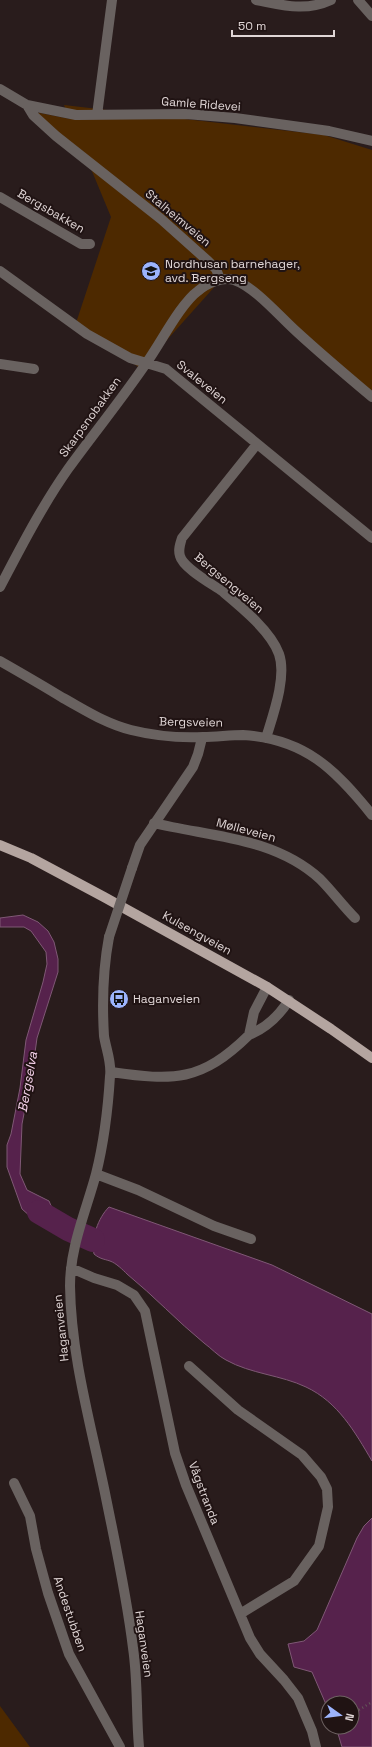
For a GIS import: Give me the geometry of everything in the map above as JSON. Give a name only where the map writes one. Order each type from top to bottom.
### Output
[{"type":"main road","name":"Kulsengveien","points":[[0,845],[31,858],[267,987],[289,1000],[372,1058]]},
{"type":"street","points":[[97,115],[112,0]]},
{"type":"street","points":[[256,0],[304,8],[317,6],[331,0]]},
{"type":"street","points":[[358,0],[372,16]]},
{"type":"street","name":"Stalheimveien","points":[[0,89],[27,105],[33,115],[56,136],[161,219],[208,260],[216,269],[220,279]]},
{"type":"street","name":"Gamle Ridevei","points":[[27,105],[70,114],[186,114],[235,118],[329,131],[372,141]]},
{"type":"street","name":"Bergsbakken","points":[[0,196],[81,244],[90,244]]},
{"type":"street","name":"Svaleveien","points":[[0,271],[87,334],[130,358],[166,369],[372,538]]},
{"type":"street","points":[[220,279],[233,279],[249,289],[275,310],[296,331],[372,397]]},
{"type":"street","name":"Skarpsnobakken","points":[[0,587],[31,529],[67,470],[147,362],[184,306],[197,291],[220,279]]},
{"type":"street","points":[[0,364],[34,369]]},
{"type":"street","name":"Bergsengveien","points":[[258,444],[182,538],[179,548],[180,557],[187,566],[223,592],[248,614],[268,635],[279,654],[282,668],[278,691],[266,738]]},
{"type":"street","name":"Bergsveien","points":[[0,661],[99,719],[129,730],[159,736],[202,738],[242,735],[266,738],[307,752],[326,765],[348,785],[372,815]]},
{"type":"street","name":"Haganveien","points":[[139,1747],[133,1648],[106,1497],[78,1364],[71,1312],[71,1268],[74,1246],[96,1174],[104,1141],[111,1072],[104,1036],[104,959],[109,937],[140,845],[154,822],[193,767],[202,738]]},
{"type":"street","name":"Mølleveien","points":[[154,822],[248,842],[278,852],[300,864],[320,880],[355,918]]},
{"type":"street","points":[[249,1035],[254,1012],[267,987]]},
{"type":"street","points":[[111,1072],[164,1078],[179,1077],[194,1073],[221,1060],[249,1035],[261,1030],[276,1016],[289,1000]]},
{"type":"street","points":[[96,1174],[138,1190],[214,1226],[251,1239]]},
{"type":"street","name":"Vågstranda","points":[[71,1268],[94,1278],[117,1285],[134,1294],[145,1311],[175,1453],[188,1492],[250,1638],[260,1654],[298,1698],[312,1731],[316,1747]]},
{"type":"street","points":[[189,1366],[238,1410],[302,1455],[321,1477],[327,1489],[328,1507],[319,1546],[294,1581],[240,1614]]},
{"type":"street","name":"Andestubben","points":[[14,1482],[30,1516],[48,1593],[69,1654],[120,1747]]},
{"type":"path","points":[[360,1709],[372,1702]]},
{"type":"shaded area","points":[[64,105],[324,135],[372,150],[372,394],[226,274],[141,369],[76,323],[111,217],[84,152],[60,134],[35,112],[70,119]]},
{"type":"shaded area","points":[[0,1706],[30,1747],[0,1747]]},
{"type":"water","points":[[23,915],[38,922],[48,931],[54,942],[58,959],[58,972],[37,1038],[22,1124],[20,1174],[27,1190],[49,1201],[55,1215],[70,1225],[67,1233],[58,1229],[40,1225],[22,1209],[7,1167],[7,1145],[11,1134],[20,1088],[26,1040],[47,964],[46,952],[31,931],[24,927],[0,927],[0,918]]},
{"type":"water","points":[[109,1207],[272,1265],[372,1314],[372,1461],[345,1419],[336,1409],[317,1393],[296,1383],[236,1365],[223,1358],[194,1335],[119,1267],[112,1262],[100,1258],[94,1254],[93,1248],[96,1229]]},
{"type":"water","points":[[372,1518],[372,1747],[342,1747],[338,1735],[360,1735],[360,1695],[322,1695],[312,1672],[294,1667],[288,1644],[304,1641],[317,1630],[357,1538],[364,1526]]},
{"type":"waterway","name":"Bergselva","points":[[39,1212],[68,1229],[93,1240]]},
{"type":"place","name":"Nordhusan barnehager, avd. Bergseng","points":[[151,271]]},
{"type":"place","name":"Haganveien","points":[[119,999]]}]
